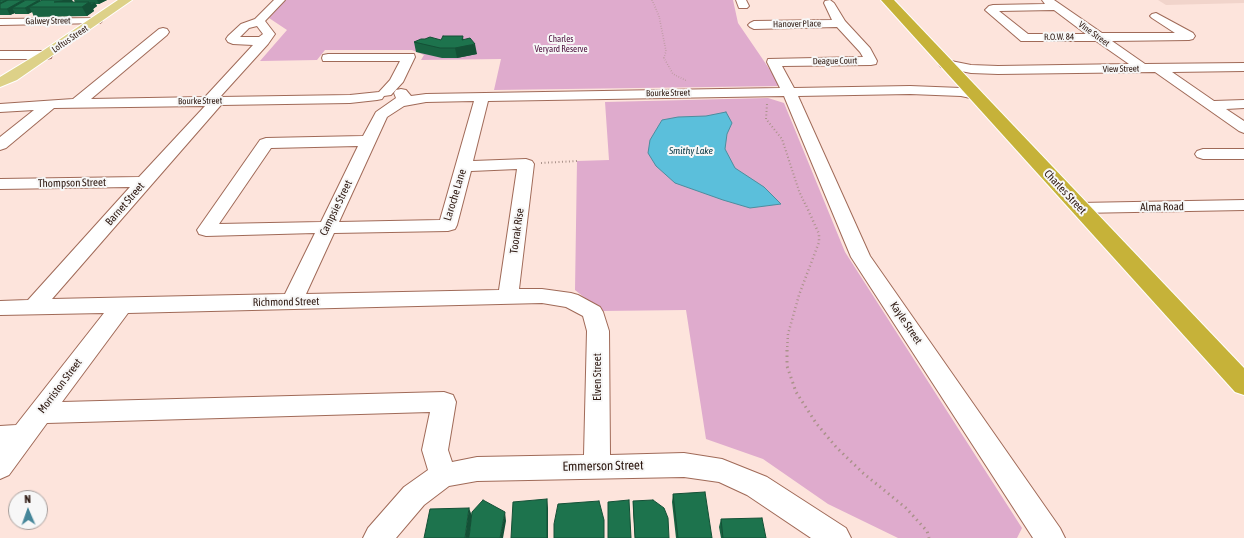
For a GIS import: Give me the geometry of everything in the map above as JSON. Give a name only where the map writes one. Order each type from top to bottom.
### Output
[{"type":"highway","name":"Charles Street","points":[[887,0],[1244,385]]},
{"type":"main road","name":"Loftus Street","points":[[0,90],[8,84],[6,79],[46,55],[126,0]]},
{"type":"street","points":[[259,21],[269,32],[264,41],[237,41],[232,39],[246,26],[259,21],[280,0]]},
{"type":"street","name":"Vine Street","points":[[1047,0],[1142,68]]},
{"type":"street","name":"Deague Court","points":[[773,62],[871,61],[866,52],[840,23],[829,3]]},
{"type":"street","name":"R.O.W. 84","points":[[1057,7],[993,8],[991,10],[1025,38],[1189,36],[1156,16]]},
{"type":"street","points":[[0,32],[36,11]]},
{"type":"street","name":"Galwey Street","points":[[0,22],[96,21]]},
{"type":"street","name":"Hanover Place","points":[[754,25],[840,23]]},
{"type":"street","points":[[76,104],[163,32]]},
{"type":"street","name":"Barnet Street","points":[[33,308],[144,182],[264,41]]},
{"type":"street","points":[[0,55],[46,55]]},
{"type":"street","name":"Campsie Street","points":[[292,301],[409,57],[328,58]]},
{"type":"street","name":"Kayle Street","points":[[773,62],[789,92],[861,257],[1050,538]]},
{"type":"street","name":"View Street","points":[[946,64],[971,69],[998,70],[1244,67]]},
{"type":"street","points":[[1158,68],[1244,128]]},
{"type":"street","name":"View Street","points":[[967,86],[976,73],[998,70]]},
{"type":"street","name":"Bourke Street","points":[[0,102],[76,104],[910,90],[961,92],[967,86]]},
{"type":"street","name":"Laroche Lane","points":[[327,227],[448,225],[482,97]]},
{"type":"street","points":[[0,145],[50,104]]},
{"type":"street","name":"Bourke Street","points":[[0,108],[50,104]]},
{"type":"street","points":[[1210,105],[1244,104]]},
{"type":"street","points":[[327,227],[206,230],[266,143],[368,141]]},
{"type":"street","points":[[1203,154],[1244,154]]},
{"type":"street","points":[[464,166],[526,164]]},
{"type":"street","name":"Toorak Rise","points":[[508,297],[526,164]]},
{"type":"street","name":"Thompson Street","points":[[0,184],[144,182]]},
{"type":"street","name":"Alma Road","points":[[1080,208],[1244,205]]},
{"type":"street","name":"Richmond Street","points":[[0,308],[542,296],[571,300]]},
{"type":"street","name":"Elven Street","points":[[571,300],[592,312],[598,331],[597,466]]},
{"type":"street","name":"Morriston Street","points":[[0,467],[12,436],[40,413],[121,306]]},
{"type":"street","points":[[40,413],[444,402],[435,450],[443,475]]},
{"type":"street","name":"Emmerson Street","points":[[378,538],[414,496],[443,475],[477,469],[684,465],[722,472],[757,486],[836,538]]},
{"type":"path","points":[[652,0],[659,16],[666,51],[664,58],[673,74],[690,82]]},
{"type":"path","points":[[767,92],[769,98],[766,108],[766,119],[782,139],[799,191],[819,234],[819,242],[799,295],[788,334],[787,366],[796,392],[816,423],[836,447],[863,473],[906,508],[927,531],[929,538]]},
{"type":"path","points":[[526,164],[576,161]]},
{"type":"shaded area","points":[[1158,0],[1244,0],[1244,3],[1166,5]]},
{"type":"green space","name":"Charles Veryard Reserve","points":[[286,0],[733,0],[738,23],[781,86],[494,90],[501,59],[421,60],[424,55],[412,50],[325,50],[317,60],[260,61],[287,30],[269,18]]},
{"type":"green space","points":[[768,98],[784,103],[845,252],[1022,528],[1017,538],[898,538],[828,504],[763,459],[706,439],[686,310],[601,311],[575,290],[577,161],[609,160],[605,102]]},
{"type":"water","name":"Smithy Lake","points":[[726,112],[732,123],[727,134],[725,149],[735,168],[764,187],[781,204],[750,208],[675,183],[656,166],[648,153],[650,140],[662,120],[678,117],[706,116]]},
{"type":"building","points":[[0,0],[7,0],[0,3]]},
{"type":"building","points":[[8,0],[23,0],[7,9],[0,9],[0,4]]},
{"type":"building","points":[[26,0],[39,0],[25,8],[12,8]]},
{"type":"building","points":[[42,0],[65,0],[54,2],[89,2],[82,7],[29,7]]},
{"type":"building","points":[[443,36],[463,36],[462,40],[470,38],[475,44],[455,48],[440,48],[414,42],[430,37],[441,40]]},
{"type":"building","points":[[705,492],[712,538],[678,538],[673,494]]},
{"type":"building","points":[[547,499],[547,538],[511,538],[513,502]]},
{"type":"building","points":[[483,500],[505,512],[500,538],[469,538],[472,512]]},
{"type":"building","points":[[629,500],[631,538],[608,538],[608,502]]},
{"type":"building","points":[[653,500],[664,508],[668,518],[669,538],[635,538],[633,501]]},
{"type":"building","points":[[599,501],[604,520],[604,538],[554,538],[554,524],[558,504]]},
{"type":"building","points":[[469,508],[465,538],[424,538],[430,509]]},
{"type":"building","points":[[762,518],[766,538],[723,538],[721,519]]}]
